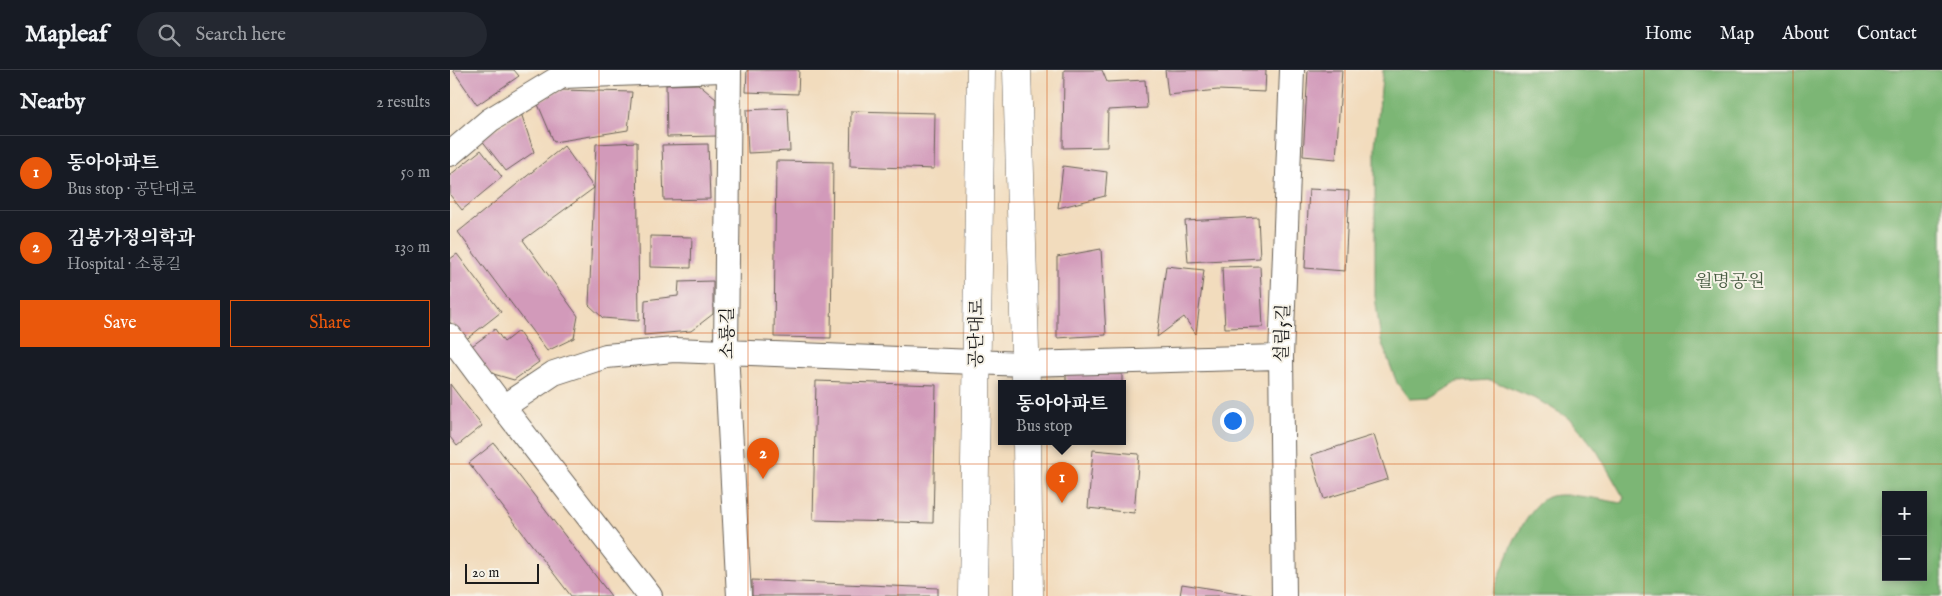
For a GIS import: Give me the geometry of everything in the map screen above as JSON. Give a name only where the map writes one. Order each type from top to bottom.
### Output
[{"type":"street","points":[[450,154],[490,120],[562,73],[722,70]]},
{"type":"street","name":"소룡길","points":[[729,70],[726,351],[739,596]]},
{"type":"street","name":"공단대로","points":[[973,596],[975,363],[981,70]]},
{"type":"street","points":[[1018,70],[1026,374]]},
{"type":"street","name":"설림5길","points":[[1284,596],[1281,357],[1292,70]]},
{"type":"street","points":[[450,336],[650,596]]},
{"type":"street","points":[[503,407],[554,372],[606,356],[674,350],[975,363],[1026,374],[1281,357]]},
{"type":"street","points":[[1027,445],[1030,596]]},
{"type":"green space","name":"월명공원","points":[[1383,70],[1942,70],[1942,596],[1492,596],[1514,541],[1530,513],[1539,503],[1555,495],[1584,497],[1621,503],[1624,498],[1597,451],[1572,420],[1538,400],[1491,380],[1457,382],[1431,398],[1409,399],[1397,383],[1381,341],[1375,296],[1375,146]]},
{"type":"building","points":[[453,70],[514,70],[519,76],[477,105]]},
{"type":"building","points":[[747,70],[799,70],[798,94],[746,92]]},
{"type":"building","points":[[1064,70],[1102,70],[1107,82],[1145,80],[1147,108],[1108,110],[1107,147],[1063,148]]},
{"type":"building","points":[[1165,70],[1266,70],[1265,92],[1218,90],[1168,95]]},
{"type":"building","points":[[1308,70],[1342,70],[1336,159],[1303,156]]},
{"type":"building","points":[[698,84],[716,99],[717,136],[667,137],[666,85]]},
{"type":"building","points":[[562,90],[632,92],[628,130],[554,142],[537,102]]},
{"type":"building","points":[[788,108],[790,151],[748,153],[746,110]]},
{"type":"building","points":[[851,111],[935,113],[934,169],[850,166]]},
{"type":"building","points":[[521,113],[534,152],[506,171],[481,139]]},
{"type":"building","points":[[637,142],[639,321],[603,318],[589,305],[596,144]]},
{"type":"building","points":[[708,144],[710,199],[664,200],[662,145]]},
{"type":"building","points":[[564,146],[594,188],[523,240],[578,316],[574,338],[547,351],[458,232]]},
{"type":"building","points":[[481,150],[502,177],[462,210],[450,195],[450,175]]},
{"type":"building","points":[[776,161],[833,162],[831,338],[774,337]]},
{"type":"building","points":[[1063,166],[1107,172],[1105,196],[1058,208]]},
{"type":"building","points":[[1309,189],[1349,191],[1345,271],[1305,268]]},
{"type":"building","points":[[1258,217],[1260,258],[1188,262],[1185,221]]},
{"type":"building","points":[[650,236],[692,237],[691,268],[650,267]]},
{"type":"building","points":[[1101,249],[1106,335],[1057,338],[1057,257]]},
{"type":"building","points":[[457,254],[501,312],[464,341],[450,322],[450,259]]},
{"type":"building","points":[[1166,266],[1204,270],[1196,334],[1184,317],[1157,337]]},
{"type":"building","points":[[1260,266],[1263,327],[1225,328],[1222,267]]},
{"type":"building","points":[[713,281],[713,314],[691,331],[644,335],[645,300],[678,296],[679,282]]},
{"type":"building","points":[[495,329],[504,342],[518,331],[539,362],[514,380],[490,373],[469,348]]},
{"type":"building","points":[[1066,373],[1122,374],[1122,380],[1066,380]]},
{"type":"building","points":[[816,381],[936,385],[933,523],[813,520]]},
{"type":"building","points":[[450,384],[482,426],[457,446],[450,437]]},
{"type":"building","points":[[1374,435],[1388,479],[1324,499],[1311,455]]},
{"type":"building","points":[[494,443],[611,596],[571,596],[469,463]]},
{"type":"building","points":[[1093,450],[1139,454],[1134,513],[1088,508]]},
{"type":"building","points":[[752,580],[938,588],[938,596],[752,596]]},
{"type":"building","points":[[1182,584],[1252,595],[1252,596],[1180,596]]},
{"type":"place","name":"김봉가정의학과","points":[[763,479]]},
{"type":"place","name":"동아아파트","points":[[1062,503]]}]
